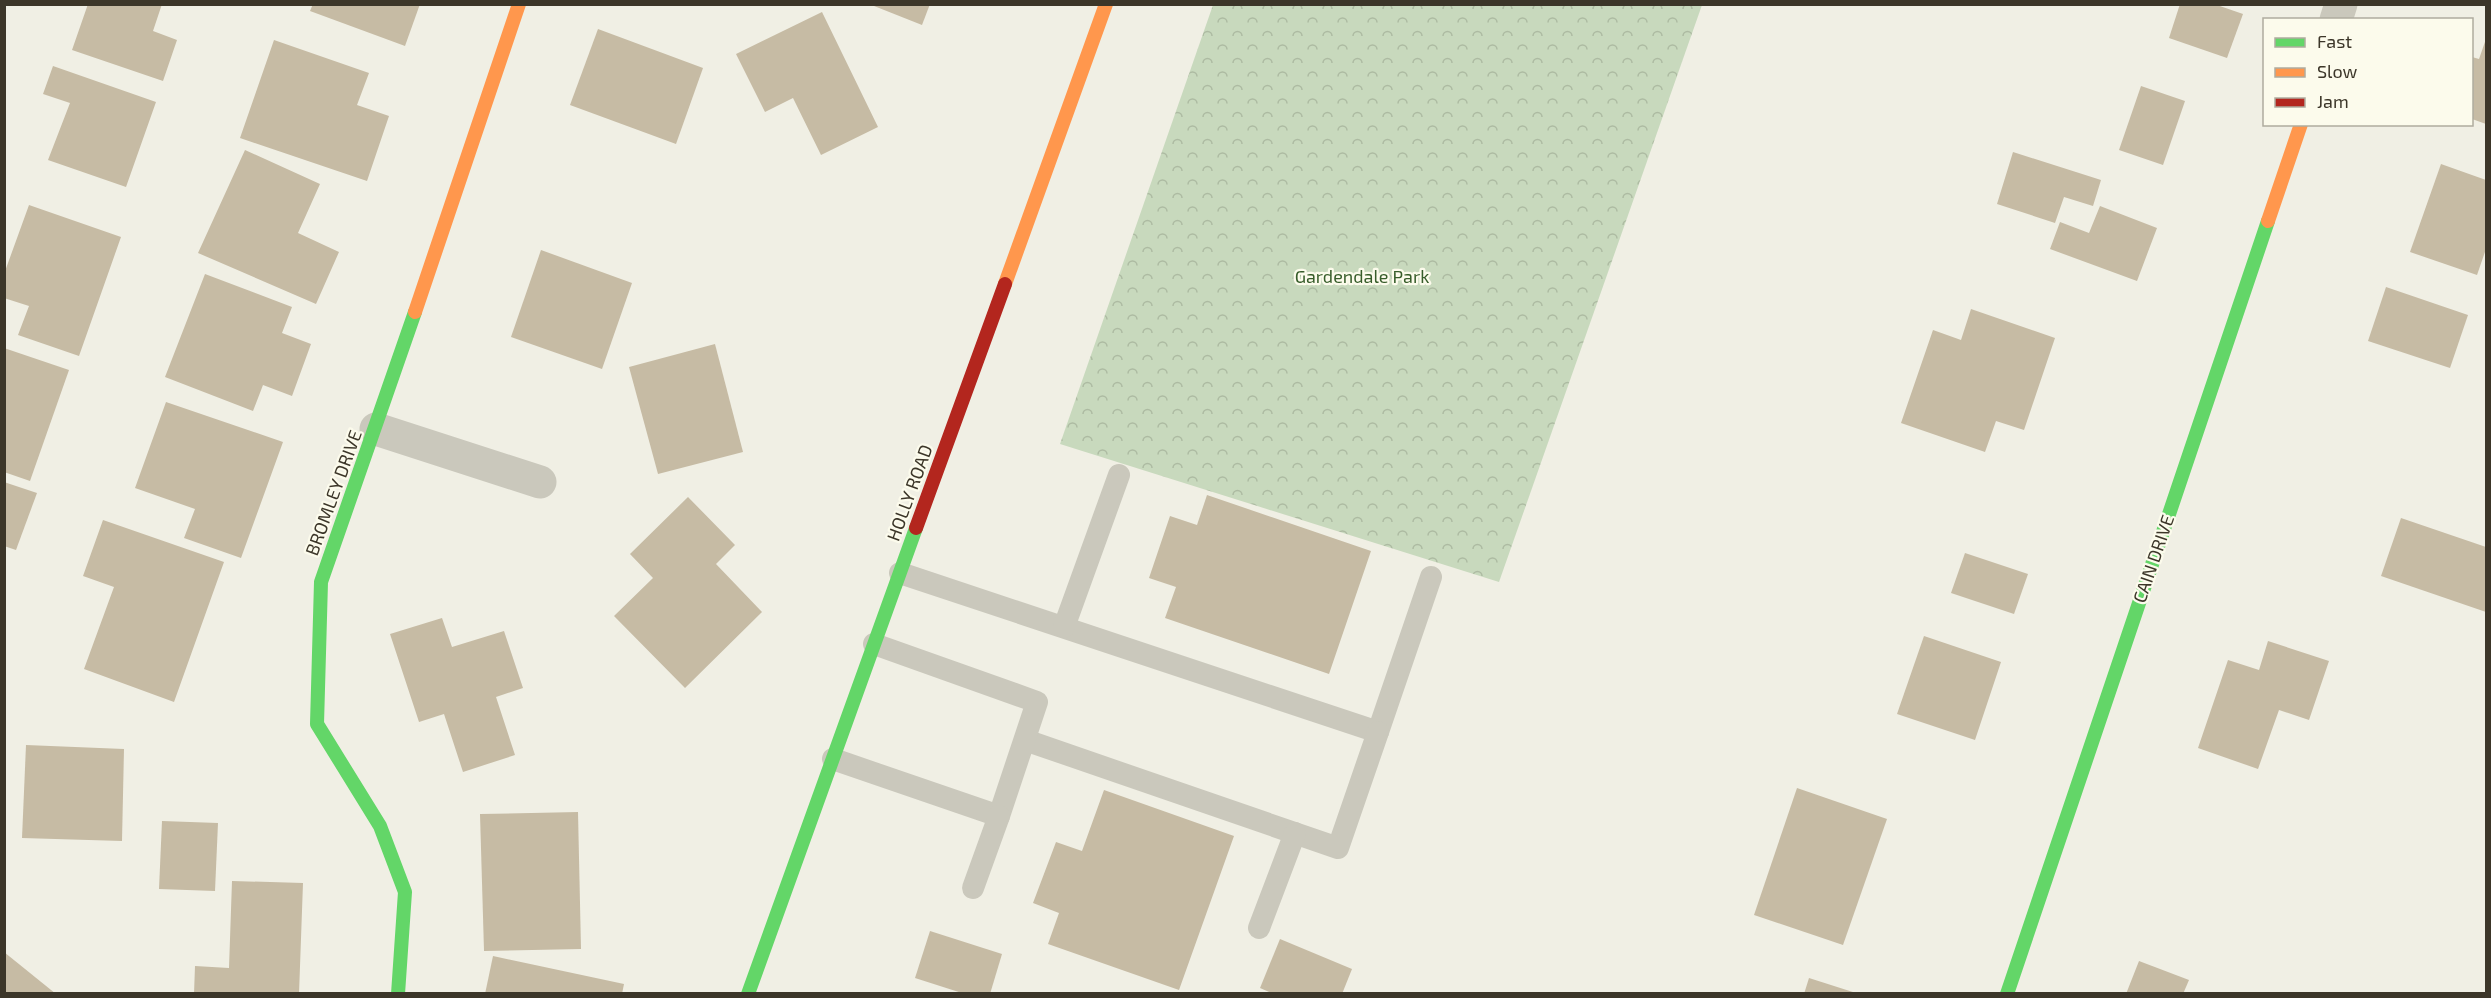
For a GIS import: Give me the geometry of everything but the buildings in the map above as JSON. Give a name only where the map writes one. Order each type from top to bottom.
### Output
[{"type":"street","name":"BROMLEY DRIVE","points":[[398,993],[405,892],[380,826],[317,724],[321,582],[376,429],[519,4]]},
{"type":"street","name":"HOLLY ROAD","points":[[748,993],[1106,4]]},
{"type":"street","name":"CAIN DRIVE","points":[[2007,993],[2300,126]]},
{"type":"street","points":[[376,429],[540,482]]},
{"type":"lane","points":[[1064,627],[1119,475]]},
{"type":"lane","points":[[900,573],[1378,732]]},
{"type":"lane","points":[[1025,740],[1338,848],[1431,577]]},
{"type":"lane","points":[[874,644],[1037,702],[973,888]]},
{"type":"lane","points":[[833,759],[999,816]]},
{"type":"lane","points":[[1259,928],[1295,833]]},
{"type":"green space","name":"Gardendale Park","points":[[1213,5],[1702,5],[1499,582],[1060,444]]},
{"type":"traffic: fast","points":[[2007,994],[2268,221]]},
{"type":"traffic: fast","points":[[398,994],[405,892],[380,826],[317,724],[321,582],[415,312]]},
{"type":"traffic: fast","points":[[748,994],[916,528]]},
{"type":"traffic: slow","points":[[415,312],[519,4]]},
{"type":"traffic: slow","points":[[1005,284],[1106,4]]},
{"type":"traffic: slow","points":[[2268,221],[2300,126]]},
{"type":"traffic: jam","points":[[916,528],[1005,284]]}]
